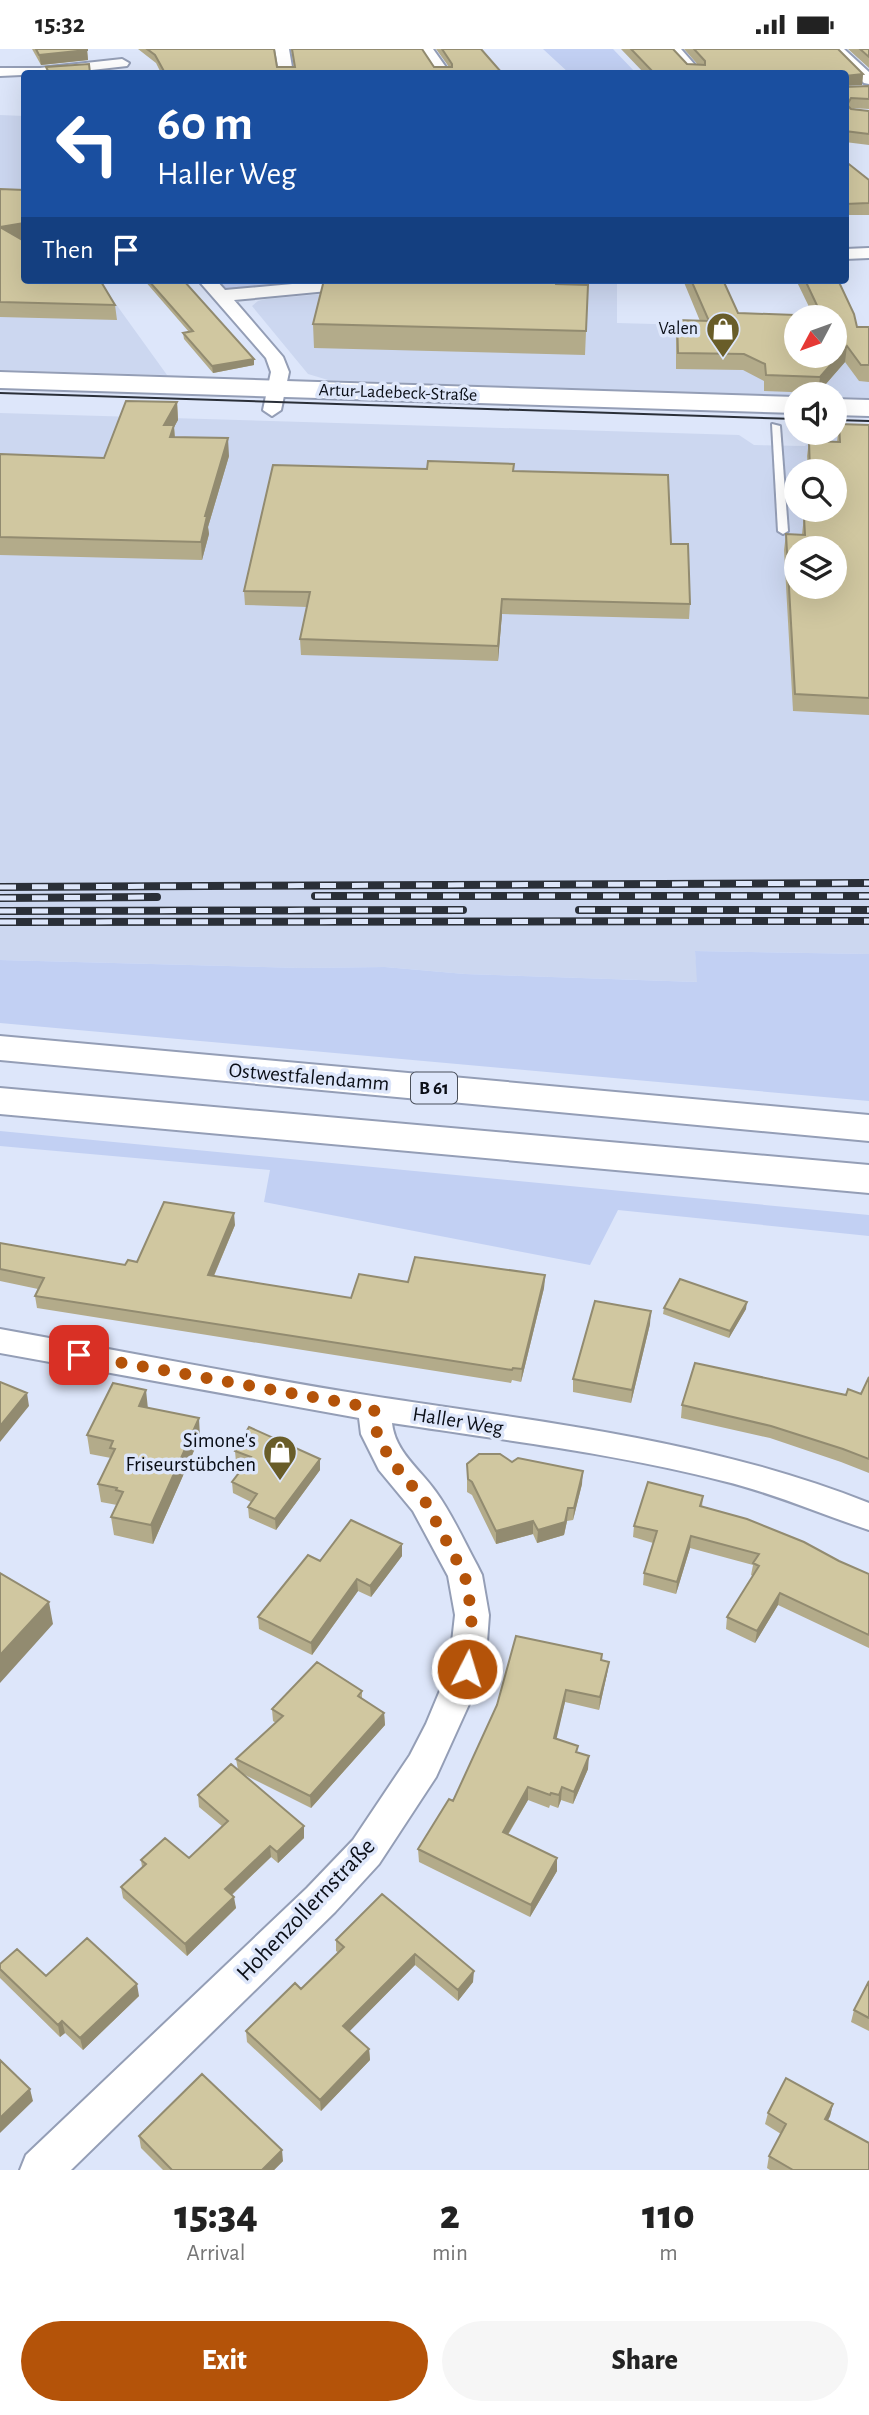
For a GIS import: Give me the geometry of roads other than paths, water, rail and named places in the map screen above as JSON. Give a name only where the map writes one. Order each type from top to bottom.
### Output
[{"type":"main road","name":"Artur-Ladebeck-Straße","points":[[0,380],[275,399],[784,426]]},
{"type":"main road","name":"Artur-Ladebeck-Straße","points":[[0,402],[275,399],[784,405]]},
{"type":"main road","points":[[847,407],[869,408]]},
{"type":"main road","points":[[847,428],[869,429]]},
{"type":"main road","name":"Ostwestfalendamm","points":[[0,1048],[869,1128]]},
{"type":"main road","points":[[0,1101],[869,1179]]},
{"type":"street","points":[[110,49],[126,69]]},
{"type":"street","points":[[282,49],[285,70]]},
{"type":"street","points":[[426,49],[441,70]]},
{"type":"street","points":[[673,49],[692,70]]},
{"type":"street","points":[[836,49],[867,88]]},
{"type":"street","points":[[97,70],[126,69]]},
{"type":"street","points":[[0,72],[21,72]]},
{"type":"street","points":[[849,254],[869,253]]},
{"type":"street","points":[[210,284],[274,357],[280,372],[275,399]]},
{"type":"street","points":[[221,296],[348,284]]},
{"type":"street","name":"Haller Weg","points":[[0,1341],[374,1408],[636,1449],[703,1463],[819,1497],[869,1517]]},
{"type":"street","name":"Hohenzollernstraße","points":[[41,2170],[321,1900],[366,1852],[423,1766],[442,1728],[467,1669],[472,1615],[465,1576],[425,1501],[391,1461],[377,1434],[374,1408]]},
{"type":"lane","points":[[783,531],[785,445]]},
{"type":"tram line","points":[[0,393],[784,419]]},
{"type":"tram line","points":[[847,420],[869,421]]},
{"type":"railway","points":[[0,887],[869,883]]},
{"type":"railway","points":[[315,896],[869,896]]},
{"type":"railway","points":[[0,898],[157,897]]},
{"type":"railway","points":[[0,911],[463,910]]},
{"type":"railway","points":[[579,910],[869,910]]},
{"type":"railway","points":[[0,922],[869,921]]},
{"type":"place","name":"Valen","points":[[723,359]]},
{"type":"place","name":"Simone's Friseurstübchen","points":[[280,1482]]}]
